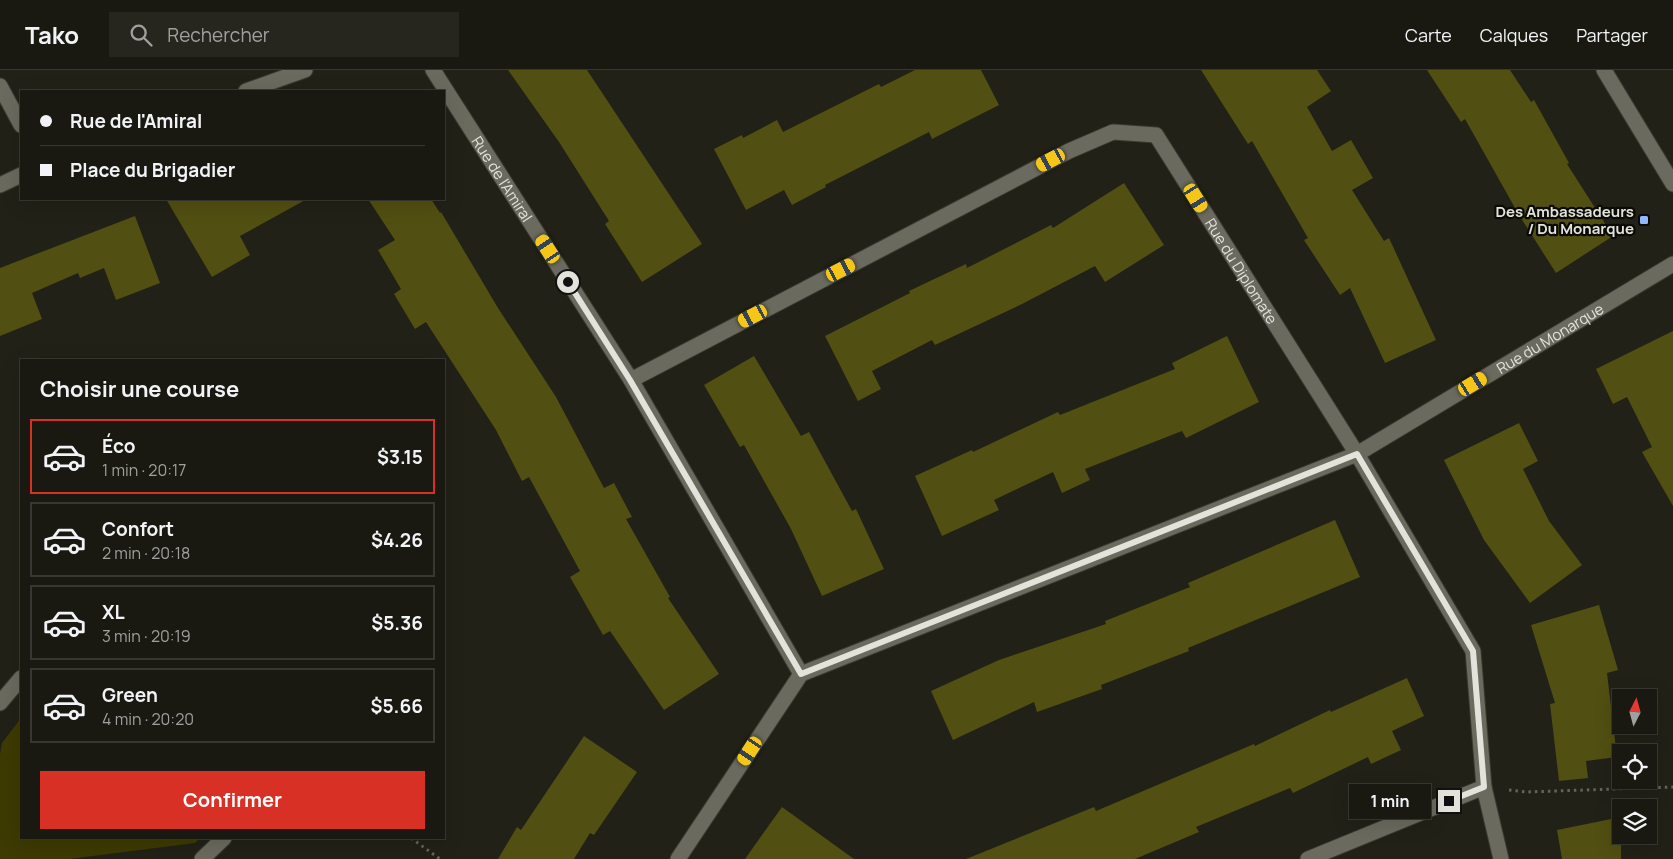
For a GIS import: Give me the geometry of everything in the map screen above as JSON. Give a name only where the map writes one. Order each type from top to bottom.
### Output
[{"type":"street","points":[[249,90],[305,70]]},
{"type":"street","name":"Rue de l'Amiral","points":[[433,70],[630,380],[801,674]]},
{"type":"street","points":[[1604,70],[1673,184]]},
{"type":"street","points":[[0,86],[20,123]]},
{"type":"street","name":"Rue du Diplomate","points":[[630,380],[1069,151],[1113,132],[1156,136],[1357,454],[1473,651],[1484,787],[1501,859]]},
{"type":"street","points":[[0,186],[20,176]]},
{"type":"street","name":"Rue du Monarque","points":[[801,674],[1357,454],[1673,264]]},
{"type":"street","points":[[678,859],[801,674]]},
{"type":"street","points":[[0,703],[20,679]]},
{"type":"street","points":[[1308,859],[1484,787]]},
{"type":"street","points":[[202,859],[223,839]]},
{"type":"path","points":[[1484,787],[1526,792],[1673,787]]},
{"type":"path","points":[[412,839],[440,859]]},
{"type":"shaded area","points":[[20,719],[20,839],[199,839],[195,843],[69,859],[0,859],[0,754],[2,743]]},
{"type":"building","points":[[508,70],[587,70],[702,244],[642,282],[605,224],[609,221],[559,142]]},
{"type":"building","points":[[915,70],[981,70],[999,105],[932,139],[929,132],[825,185],[826,187],[792,205],[784,190],[746,210],[714,149],[742,135],[743,138],[777,120],[783,132],[879,84],[881,87]]},
{"type":"building","points":[[1201,70],[1317,70],[1331,91],[1307,107],[1332,151],[1351,140],[1373,178],[1352,190],[1384,241],[1389,238],[1436,340],[1385,363],[1350,288],[1340,295],[1304,240],[1308,238],[1252,141],[1248,144]]},
{"type":"building","points":[[1427,70],[1510,70],[1531,102],[1534,100],[1569,163],[1567,164],[1613,236],[1556,273],[1519,215],[1465,119],[1461,122]]},
{"type":"building","points":[[1124,183],[1164,245],[1105,282],[1095,266],[1022,304],[935,345],[932,340],[872,371],[881,389],[858,401],[825,336],[910,293],[909,291],[966,264],[967,268],[1051,225],[1053,228]]},
{"type":"building","points":[[167,200],[305,200],[240,236],[250,255],[212,277]]},
{"type":"building","points":[[369,200],[432,200],[441,212],[498,308],[556,397],[604,488],[614,483],[632,517],[626,519],[670,597],[668,598],[719,674],[664,710],[610,631],[603,635],[570,577],[580,571],[529,477],[522,481],[496,430],[426,322],[415,329],[394,294],[401,289],[378,250],[395,240]]},
{"type":"building","points":[[135,216],[160,283],[116,300],[104,268],[80,278],[78,273],[32,293],[42,319],[0,336],[0,268]]},
{"type":"building","points":[[1673,331],[1673,506],[1642,452],[1652,447],[1627,397],[1613,404],[1596,369]]},
{"type":"building","points":[[1227,336],[1259,402],[1186,438],[1182,431],[1085,469],[1090,480],[1062,493],[1053,472],[994,500],[999,510],[942,536],[915,476],[972,450],[973,452],[1058,412],[1060,415],[1175,369],[1172,363]]},
{"type":"building","points":[[754,356],[801,436],[809,432],[852,511],[856,509],[884,569],[822,596],[791,529],[744,445],[740,447],[704,385]]},
{"type":"building","points":[[1519,423],[1538,461],[1523,469],[1549,521],[1582,565],[1530,603],[1484,540],[1444,460]]},
{"type":"building","points":[[1335,520],[1360,577],[1188,648],[1189,651],[1101,685],[1102,689],[1037,712],[1034,702],[953,740],[931,691],[999,660],[1106,624],[1105,621],[1190,587],[1188,583]]},
{"type":"building","points":[[1599,605],[1618,670],[1607,673],[1612,715],[1612,734],[1614,734],[1615,744],[1612,744],[1612,758],[1586,761],[1588,778],[1559,781],[1550,704],[1555,703],[1531,625]]},
{"type":"building","points":[[1407,678],[1424,716],[1392,731],[1401,750],[1371,764],[1368,757],[1293,793],[1290,788],[1196,827],[1199,832],[1135,859],[966,859],[1094,807],[1096,811],[1254,744],[1255,746],[1330,710],[1331,712]]},
{"type":"building","points":[[584,736],[637,772],[594,835],[590,833],[574,859],[498,859],[517,827],[521,830]]},
{"type":"building","points":[[782,807],[854,859],[745,859]]},
{"type":"building","points":[[1612,819],[1612,844],[1621,844],[1621,859],[1562,859],[1557,830]]},
{"type":"place","name":"Des Ambassadeurs / Du Monarque","points":[[1644,220]]},
{"type":"route","points":[[568,282],[630,380],[801,674],[1357,454],[1473,651],[1484,787],[1449,801]]}]
